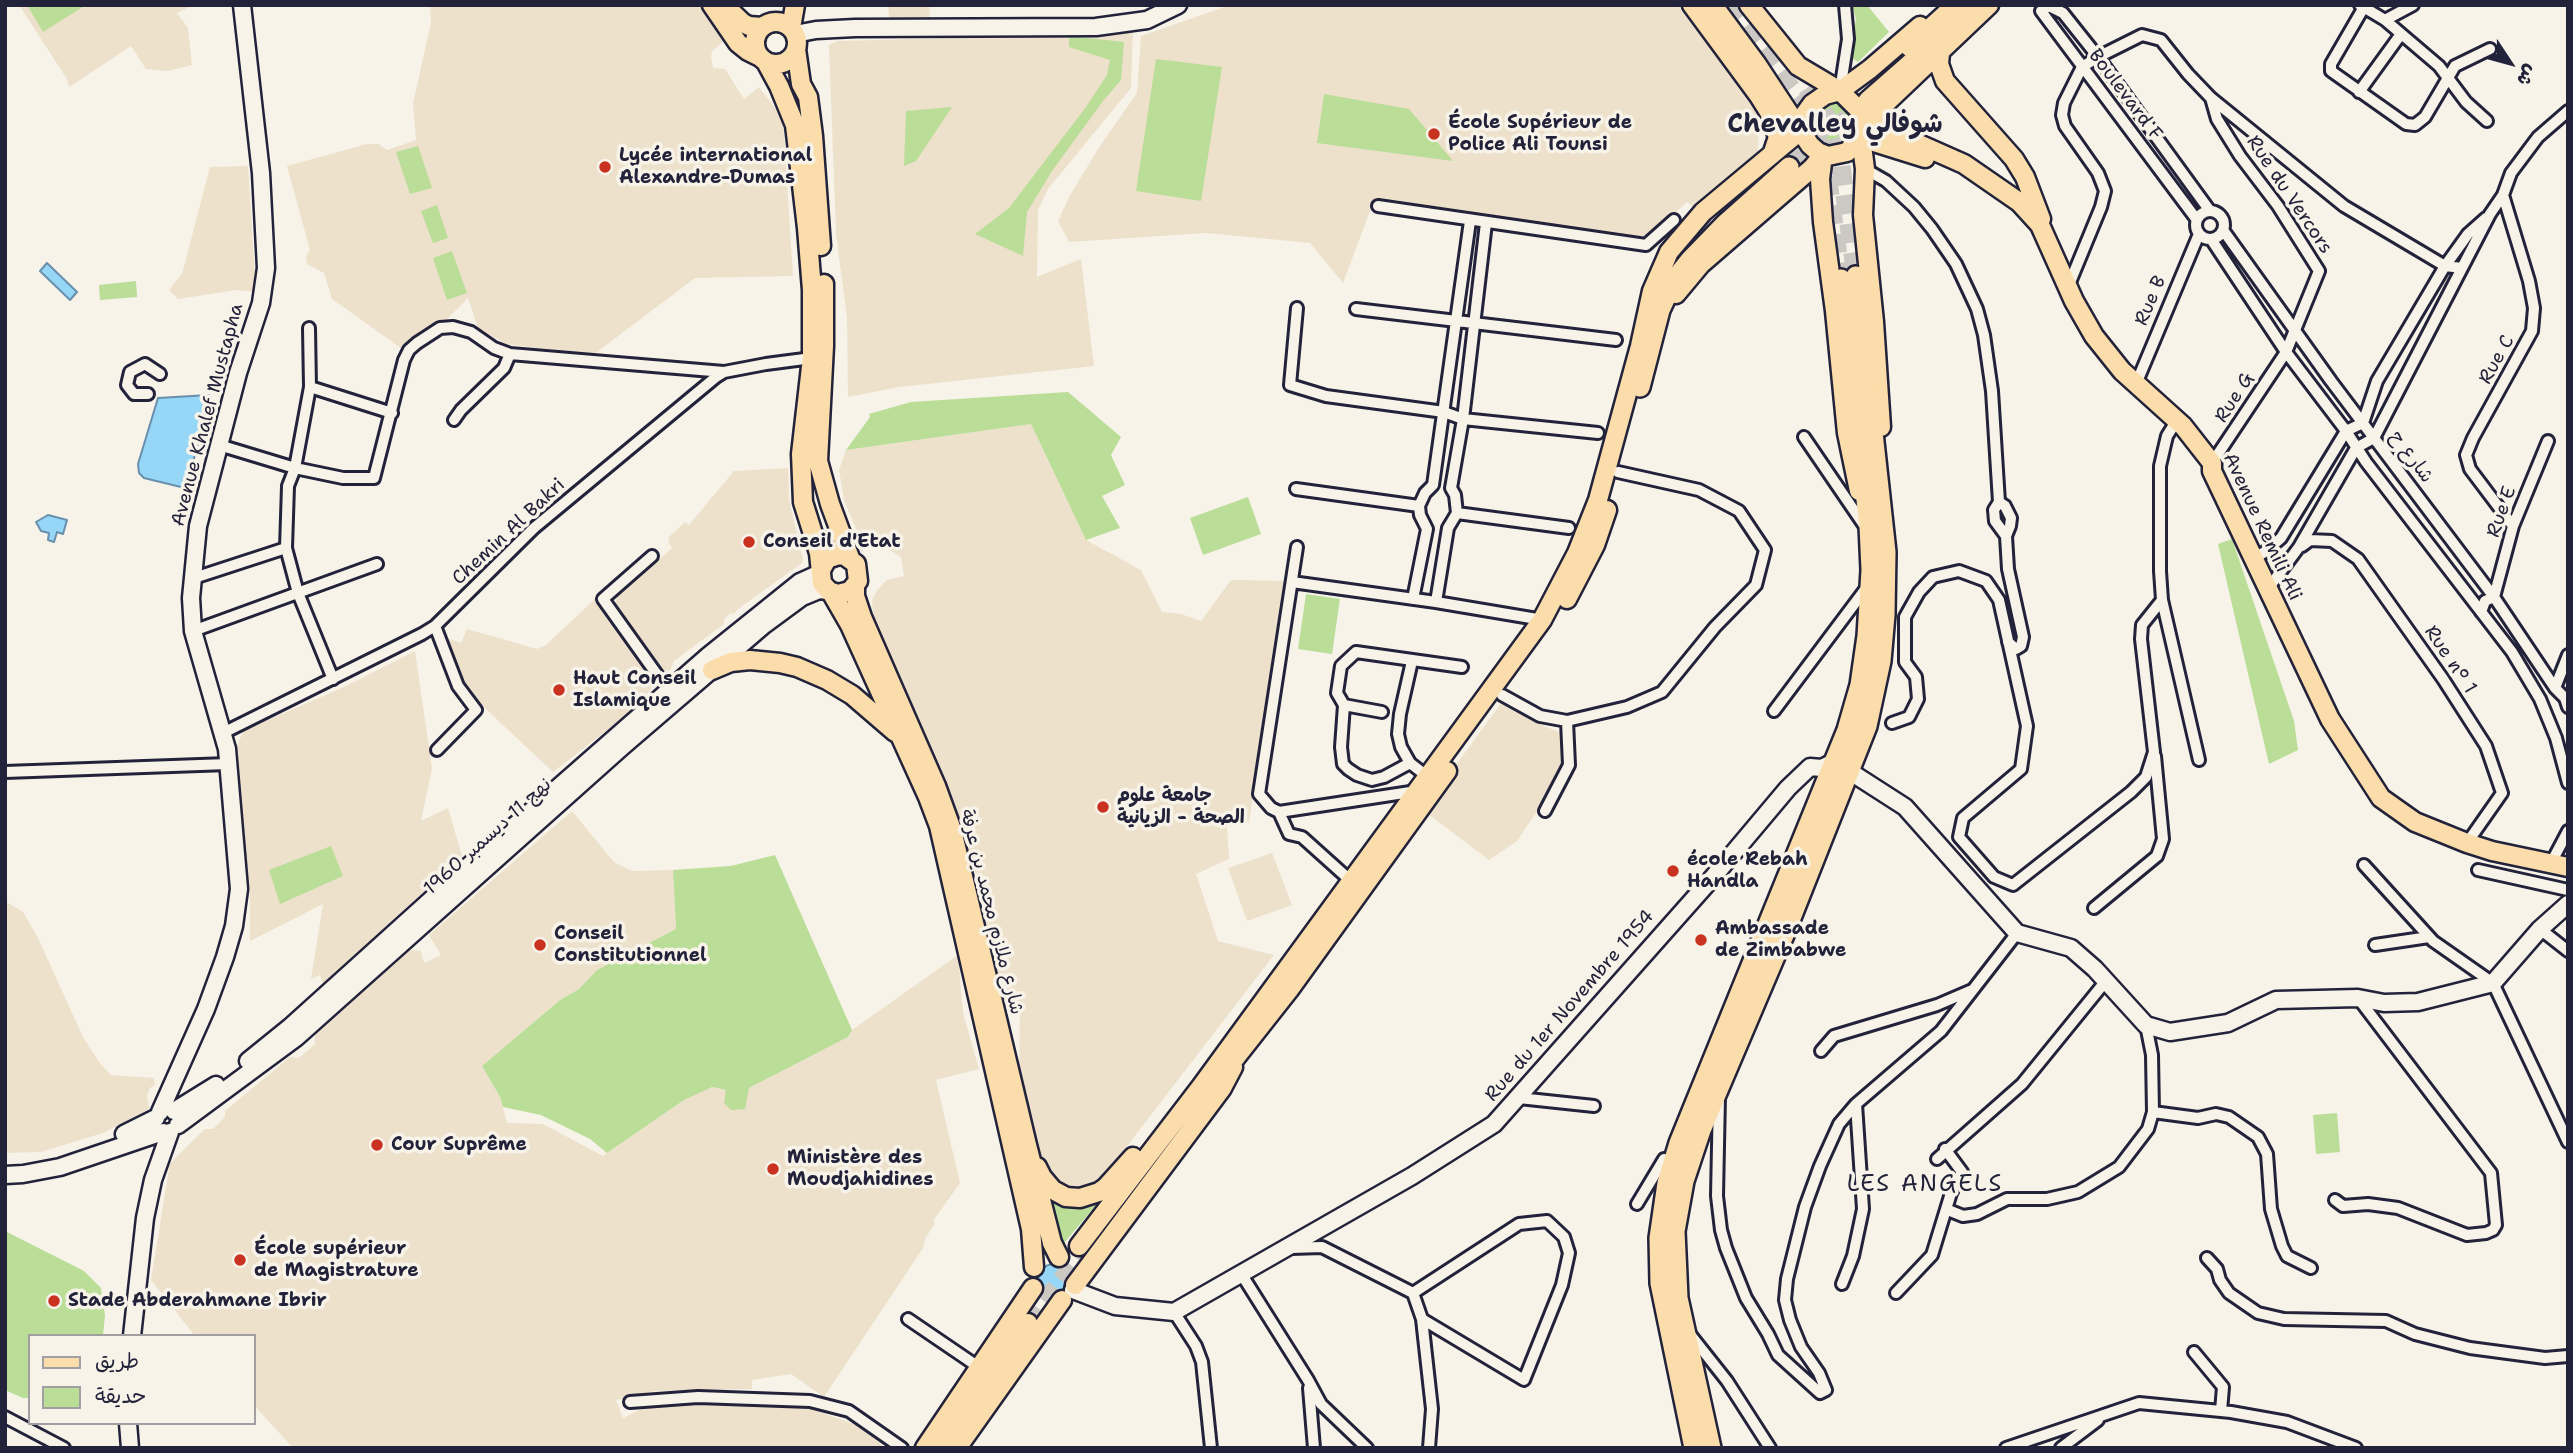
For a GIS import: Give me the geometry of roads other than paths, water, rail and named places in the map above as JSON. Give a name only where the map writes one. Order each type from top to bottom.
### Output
[{"type":"highway","points":[[1847,89],[1956,5]]},
{"type":"highway","points":[[1847,89],[1977,5]]},
{"type":"highway","points":[[1640,346],[1659,289],[1681,252],[1709,222],[1781,159]]},
{"type":"highway","points":[[1640,387],[1660,310],[1674,280],[1781,159]]},
{"type":"highway","points":[[1694,1448],[1660,1283],[1659,1238],[1667,1183],[1679,1143],[1842,766],[1867,726],[1878,680],[1885,615],[1849,278]]},
{"type":"highway","points":[[1711,1448],[1684,1327],[1676,1275],[1676,1221],[1689,1164],[1719,1086],[1787,928],[1842,766],[1847,730],[1860,685],[1867,636],[1870,583],[1878,553]]},
{"type":"main road","name":"Avenue Khalef Mustapha","points":[[132,1334],[145,1218],[165,1122],[177,1073],[206,1009],[234,926],[239,889],[228,764],[223,733],[193,631],[191,579],[198,526],[238,373],[261,303],[266,268],[261,173],[242,5]]},
{"type":"main road","points":[[712,5],[738,43],[775,64],[792,57],[794,5]]},
{"type":"main road","points":[[724,6],[737,8],[748,5]]},
{"type":"main road","points":[[724,6],[749,26],[764,25],[779,22],[794,37],[801,84],[808,97],[824,293],[818,461],[830,504],[850,558],[858,569],[855,586],[844,593],[830,592],[822,583],[819,553],[805,513],[802,488],[801,454],[812,358],[812,290],[798,139],[791,114],[754,40],[764,25],[775,5]]},
{"type":"main road","points":[[794,37],[816,30],[855,28],[1104,27],[1147,20],[1178,5]]},
{"type":"main road","points":[[1692,5],[1769,112],[1778,136],[1777,146],[1781,159]]},
{"type":"main road","points":[[1713,5],[1756,63],[1810,145],[1823,155],[1834,156],[1847,152],[1863,131],[1989,5]]},
{"type":"main road","points":[[1749,5],[1798,66],[1847,89],[1857,106],[1863,131],[1863,215],[1875,334],[1885,487],[1878,553]]},
{"type":"main road","points":[[1081,1248],[1238,1045],[1351,881],[1543,620],[1592,518],[1640,346],[1652,291],[1679,239],[1703,212],[1781,159],[1800,131],[1802,118],[1812,104],[1825,95],[1847,89],[1944,5]]},
{"type":"main road","points":[[1940,53],[1939,64],[1945,81],[2020,167],[2048,240]]},
{"type":"main road","name":"Avenue Remili Ali","points":[[1863,131],[1885,129],[1956,159],[2025,208],[2048,240],[2068,288],[2094,337],[2136,384],[2177,420],[2212,463],[2212,471],[2252,558],[2330,719],[2381,798],[2415,822],[2467,843],[2559,866]]},
{"type":"main road","points":[[1863,131],[1890,146],[1990,181]]},
{"type":"main road","points":[[1865,169],[1874,150],[1890,146]]},
{"type":"main road","points":[[1027,1145],[1047,1184],[1059,1194],[1080,1198],[1099,1192],[1289,990],[1553,623],[1581,573],[1605,518],[1640,387],[1665,315],[1679,289],[1701,264],[1812,168],[1823,155]]},
{"type":"main road","points":[[1823,155],[1821,200],[1847,433],[1866,528],[1878,553]]},
{"type":"main road","points":[[1779,194],[1804,188],[1821,200]]},
{"type":"main road","points":[[805,513],[817,529],[827,531],[832,522],[830,504]]},
{"type":"main road","points":[[820,571],[827,559],[833,556],[850,558]]},
{"type":"main road","name":"نهج 11 ديسمبر 1960","points":[[5,1164],[33,1163],[165,1122],[219,1083],[271,1043],[454,878],[671,689],[785,593],[820,571]]},
{"type":"main road","name":"شارع ملازم محمد بن عرفة","points":[[855,586],[855,596],[862,617],[936,786],[952,830],[1027,1145],[1052,1243],[1059,1256]]},
{"type":"main road","name":"نهج 11 ديسمبر 1960","points":[[5,1175],[60,1167],[165,1122],[298,1037],[583,782],[764,625],[794,602],[819,590],[830,592]]},
{"type":"main road","name":"شارع ملازم محمد بن عرفة","points":[[830,592],[850,625],[931,805],[942,839],[1031,1229],[1034,1267]]},
{"type":"main road","points":[[712,670],[731,662],[750,660],[797,667],[852,695],[876,714],[903,742]]},
{"type":"main road","points":[[1842,766],[1905,807],[2017,933],[2071,948],[2095,969],[2146,1026],[2171,1032],[2228,1023],[2276,1000],[2358,998],[2384,1003],[2418,1002],[2493,983],[2540,929],[2568,904]]},
{"type":"main road","name":"Rue du 1er Novembre 1954","points":[[1174,1312],[1242,1275],[1372,1196],[1412,1176],[1494,1124],[1788,788],[1810,767],[1842,766]]},
{"type":"main road","points":[[957,1448],[1222,1088],[1238,1045]]},
{"type":"main road","points":[[1154,1133],[1087,1226],[1059,1256],[1045,1258],[1034,1267],[1031,1278],[1033,1288],[1042,1298],[1055,1301],[1070,1292],[1115,1306],[1174,1312]]},
{"type":"main road","points":[[1059,1256],[1073,1267],[1070,1292]]},
{"type":"main road","points":[[925,1448],[1033,1288]]},
{"type":"main road","points":[[933,1448],[1026,1321],[944,1448]]},
{"type":"main road","points":[[128,1425],[130,1448]]},
{"type":"street","points":[[1845,5],[1848,39],[1847,89]]},
{"type":"street","points":[[2385,20],[2413,5]]},
{"type":"street","name":"Boulevard F","points":[[2098,57],[2063,13],[2049,6],[2041,11],[2197,220]]},
{"type":"street","points":[[2487,121],[2466,102],[2449,77],[2385,20],[2362,6],[2331,64],[2331,71],[2359,92],[2406,124],[2415,125],[2424,117],[2449,77],[2455,66],[2490,49]]},
{"type":"street","points":[[2359,92],[2401,34]]},
{"type":"street","points":[[2068,288],[2105,198],[2104,184],[2064,127],[2064,103],[2082,68],[2142,35],[2161,40],[2211,98],[2344,206],[2445,266],[2462,268]]},
{"type":"street","points":[[2098,57],[2210,211],[2222,217],[2223,230],[2219,236],[2211,239]]},
{"type":"street","name":"Rue du Vercors","points":[[2211,98],[2217,119],[2278,206],[2319,271],[2286,352]]},
{"type":"street","points":[[2267,590],[2299,547],[2356,448],[2375,438],[2490,214],[2503,195],[2511,173],[2538,137],[2568,111]]},
{"type":"street","points":[[2236,146],[2239,135],[2247,127]]},
{"type":"street","points":[[1865,169],[1886,181],[1914,207],[1932,229],[1955,264],[1977,309],[1984,335],[1992,391],[1999,502],[2005,506],[2011,518],[2006,536],[2008,569],[2023,637],[2021,646],[2016,649],[2008,642]]},
{"type":"street","name":"Rue C","points":[[2503,195],[2529,281],[2534,308],[2532,331],[2466,454],[2470,469],[2513,526]]},
{"type":"street","points":[[1378,206],[1646,245],[1674,220]]},
{"type":"street","points":[[2210,211],[2197,220],[2199,233],[2211,239],[2286,352],[2512,652],[2530,680],[2552,728],[2568,783]]},
{"type":"street","points":[[2252,558],[2281,538],[2346,431],[2363,423],[2377,381],[2445,266],[2468,234],[2490,214]]},
{"type":"street","points":[[1413,599],[1427,529],[1419,506],[1425,493],[1433,485],[1470,221]]},
{"type":"street","points":[[1436,602],[1448,528],[1457,513],[1455,495],[1451,488],[1464,419],[1486,223]]},
{"type":"street","name":"شارع ح","points":[[2223,230],[2494,597],[2554,688],[2567,702]]},
{"type":"street","name":"Rue B","points":[[2136,384],[2199,233]]},
{"type":"street","points":[[1297,307],[1290,385],[1326,396],[1444,412],[1464,419],[1598,433]]},
{"type":"street","points":[[1356,309],[1616,340]]},
{"type":"street","points":[[219,445],[295,468],[343,478],[374,478],[404,360],[409,350],[440,328],[453,327],[471,332],[494,348],[510,354],[724,372],[812,358]]},
{"type":"street","points":[[309,328],[310,387],[295,468],[288,486],[286,548],[298,593],[333,679]]},
{"type":"street","name":"Rue G","points":[[2212,463],[2286,352]]},
{"type":"street","points":[[454,420],[504,368],[510,354]]},
{"type":"street","points":[[148,394],[134,394],[127,385],[130,372],[145,364],[160,374]]},
{"type":"street","name":"Chemin Al Bakri","points":[[223,733],[435,625],[534,528],[724,372]]},
{"type":"street","points":[[310,387],[392,413]]},
{"type":"street","points":[[2177,420],[2167,436],[2160,466],[2160,571],[2162,600],[2199,760]]},
{"type":"street","points":[[1804,437],[1866,528]]},
{"type":"street","name":"Rue E","points":[[2494,597],[2513,526],[2548,441]]},
{"type":"street","points":[[1502,695],[1540,716],[1567,721],[1627,707],[1662,692],[1714,627],[1756,585],[1765,550],[1739,511],[1699,490],[1618,472]]},
{"type":"street","points":[[1433,485],[1451,488]]},
{"type":"street","points":[[1296,489],[1419,506]]},
{"type":"street","points":[[1457,513],[1569,528]]},
{"type":"street","name":"Rue n° 1","points":[[2299,547],[2311,540],[2332,541],[2358,559],[2443,679],[2486,746],[2502,793],[2467,843]]},
{"type":"street","points":[[1297,547],[1259,794],[1271,808],[1279,812],[1423,784],[1401,747],[1398,734],[1412,661]]},
{"type":"street","points":[[191,579],[286,548]]},
{"type":"street","points":[[652,556],[603,599],[658,676],[671,689]]},
{"type":"street","points":[[193,631],[377,564]]},
{"type":"street","points":[[1892,723],[1909,717],[1918,699],[1916,677],[1905,662],[1905,617],[1919,592],[1933,577],[1959,571],[1986,581],[1999,600],[2027,726],[2021,769],[1964,818],[1959,837],[1994,877],[2013,885],[2131,792],[2146,777],[2154,752]]},
{"type":"street","points":[[2463,589],[2470,590],[2476,586],[2477,577]]},
{"type":"street","points":[[1292,582],[1543,620]]},
{"type":"street","points":[[1774,711],[1870,583]]},
{"type":"street","points":[[2482,612],[2483,603],[2494,597]]},
{"type":"street","points":[[2094,908],[2157,856],[2163,839],[2141,639],[2142,625],[2162,600]]},
{"type":"street","points":[[435,625],[458,685],[476,710],[437,750]]},
{"type":"street","points":[[1410,763],[1384,777],[1372,780],[1357,775],[1343,764],[1341,747],[1344,705],[1337,693],[1341,666],[1356,652],[1462,667]]},
{"type":"street","points":[[2554,688],[2568,654]]},
{"type":"street","points":[[1344,705],[1382,712]]},
{"type":"street","points":[[1545,811],[1569,765],[1567,721]]},
{"type":"street","points":[[2552,728],[2568,741]]},
{"type":"street","points":[[5,772],[228,764]]},
{"type":"street","points":[[1279,812],[1289,834],[1302,838],[1351,881]]},
{"type":"street","points":[[2559,866],[2568,831]]},
{"type":"street","points":[[2364,865],[2429,937],[2493,983],[2568,1142]]},
{"type":"street","points":[[2478,870],[2568,890]]},
{"type":"street","points":[[2540,929],[2568,951]]},
{"type":"street","points":[[1719,1086],[1717,1196],[1726,1248],[1746,1298],[1778,1355],[1821,1393],[1826,1390],[1819,1373],[1801,1347],[1785,1300],[1787,1279],[1805,1208],[1820,1166],[1839,1124],[1856,1104],[1941,1031],[2017,933]]},
{"type":"street","points":[[2375,945],[2429,937]]},
{"type":"street","points":[[1937,1159],[1945,1149],[2022,1084],[2105,982]]},
{"type":"street","points":[[1821,1051],[1834,1036],[1937,1006],[1976,988]]},
{"type":"street","points":[[2335,1200],[2343,1206],[2368,1204],[2398,1208],[2467,1235],[2486,1233],[2496,1225],[2491,1173],[2358,998]]},
{"type":"street","points":[[1948,1210],[1963,1216],[1977,1214],[2007,1199],[2047,1199],[2078,1192],[2119,1167],[2148,1129],[2153,1112],[2152,1055],[2146,1026]]},
{"type":"street","points":[[1519,1098],[1594,1106]]},
{"type":"street","points":[[1842,1284],[1853,1256],[1863,1209],[1856,1104]]},
{"type":"street","points":[[2153,1112],[2198,1118],[2216,1114],[2229,1117],[2258,1137],[2267,1154],[2271,1209],[2282,1247],[2287,1256],[2311,1268]]},
{"type":"street","points":[[1896,1293],[1932,1255],[1948,1210],[1951,1193],[1962,1172],[1945,1149]]},
{"type":"street","points":[[1637,1204],[1664,1159]]},
{"type":"street","points":[[1413,1293],[1519,1224],[1547,1222],[1564,1237],[1569,1253],[1562,1285],[1524,1380],[1422,1319]]},
{"type":"street","points":[[1264,1261],[1292,1247],[1322,1247],[1413,1293],[1422,1319],[1432,1409],[1429,1448]]},
{"type":"street","points":[[2207,1258],[2217,1269],[2220,1280],[2229,1293],[2258,1313],[2284,1319],[2386,1321],[2416,1334],[2470,1348],[2545,1357],[2568,1356]]},
{"type":"street","points":[[1242,1275],[1321,1405],[1367,1448]]},
{"type":"street","points":[[1174,1312],[1196,1346],[1202,1362],[1211,1448]]},
{"type":"street","points":[[908,1319],[980,1368]]},
{"type":"street","points":[[1684,1327],[1727,1381],[1769,1448]]},
{"type":"street","points":[[2194,1352],[2224,1387],[2221,1411]]},
{"type":"street","points":[[1308,1380],[1314,1448]]},
{"type":"street","points":[[630,1402],[698,1397],[830,1404],[849,1411],[902,1448]]},
{"type":"street","points":[[2006,1448],[2139,1403],[2221,1411],[2287,1422],[2356,1448]]},
{"type":"street","points":[[2061,1448],[2107,1412]]},
{"type":"street","points":[[5,1417],[64,1448]]},
{"type":"water","points":[[47,263],[77,292],[70,300],[40,271]]},
{"type":"water","points":[[209,395],[207,415],[185,488],[144,478],[139,473],[138,464],[158,398]]},
{"type":"water","points":[[48,515],[67,520],[63,534],[57,532],[54,542],[48,540],[49,533],[41,531],[36,522]]},
{"type":"water","points":[[1054,1264],[1065,1269],[1070,1280],[1065,1291],[1054,1296],[1043,1291],[1038,1280],[1043,1269]]},
{"type":"tunnel","points":[[1726,5],[1798,97],[1817,129],[1825,158],[1841,279]]},
{"type":"tunnel","points":[[1807,88],[1831,124],[1838,144],[1856,276]]},
{"type":"tunnel","points":[[1789,167],[1868,101]]},
{"type":"tunnel","points":[[1028,1323],[1084,1250]]},
{"type":"place","name":"École Supérieur de Police Ali Tounsi","points":[[1434,134]]},
{"type":"place","name":"Lycée international Alexandre-Dumas","points":[[605,167]]},
{"type":"place","name":"Conseil d'Etat","points":[[749,542]]},
{"type":"place","name":"Haut Conseil Islamique","points":[[559,690]]},
{"type":"place","name":"جامعة علوم الصحة - الزيانية","points":[[1103,807]]},
{"type":"place","name":"école Rebah Handla","points":[[1673,871]]},
{"type":"place","name":"Ambassade de Zimbabwe","points":[[1701,940]]},
{"type":"place","name":"Conseil Constitutionnel","points":[[540,945]]},
{"type":"place","name":"Cour Suprême","points":[[377,1145]]},
{"type":"place","name":"Ministère des Moudjahidines","points":[[773,1169]]},
{"type":"place","name":"École supérieur de Magistrature","points":[[240,1260]]},
{"type":"place","name":"Stade Abderahmane Ibrir","points":[[54,1301]]},
{"type":"district","name":"Chevalley شوفالي","points":[[1835,125]]},
{"type":"district","name":"LES ANGELS","points":[[1925,1185]]}]
